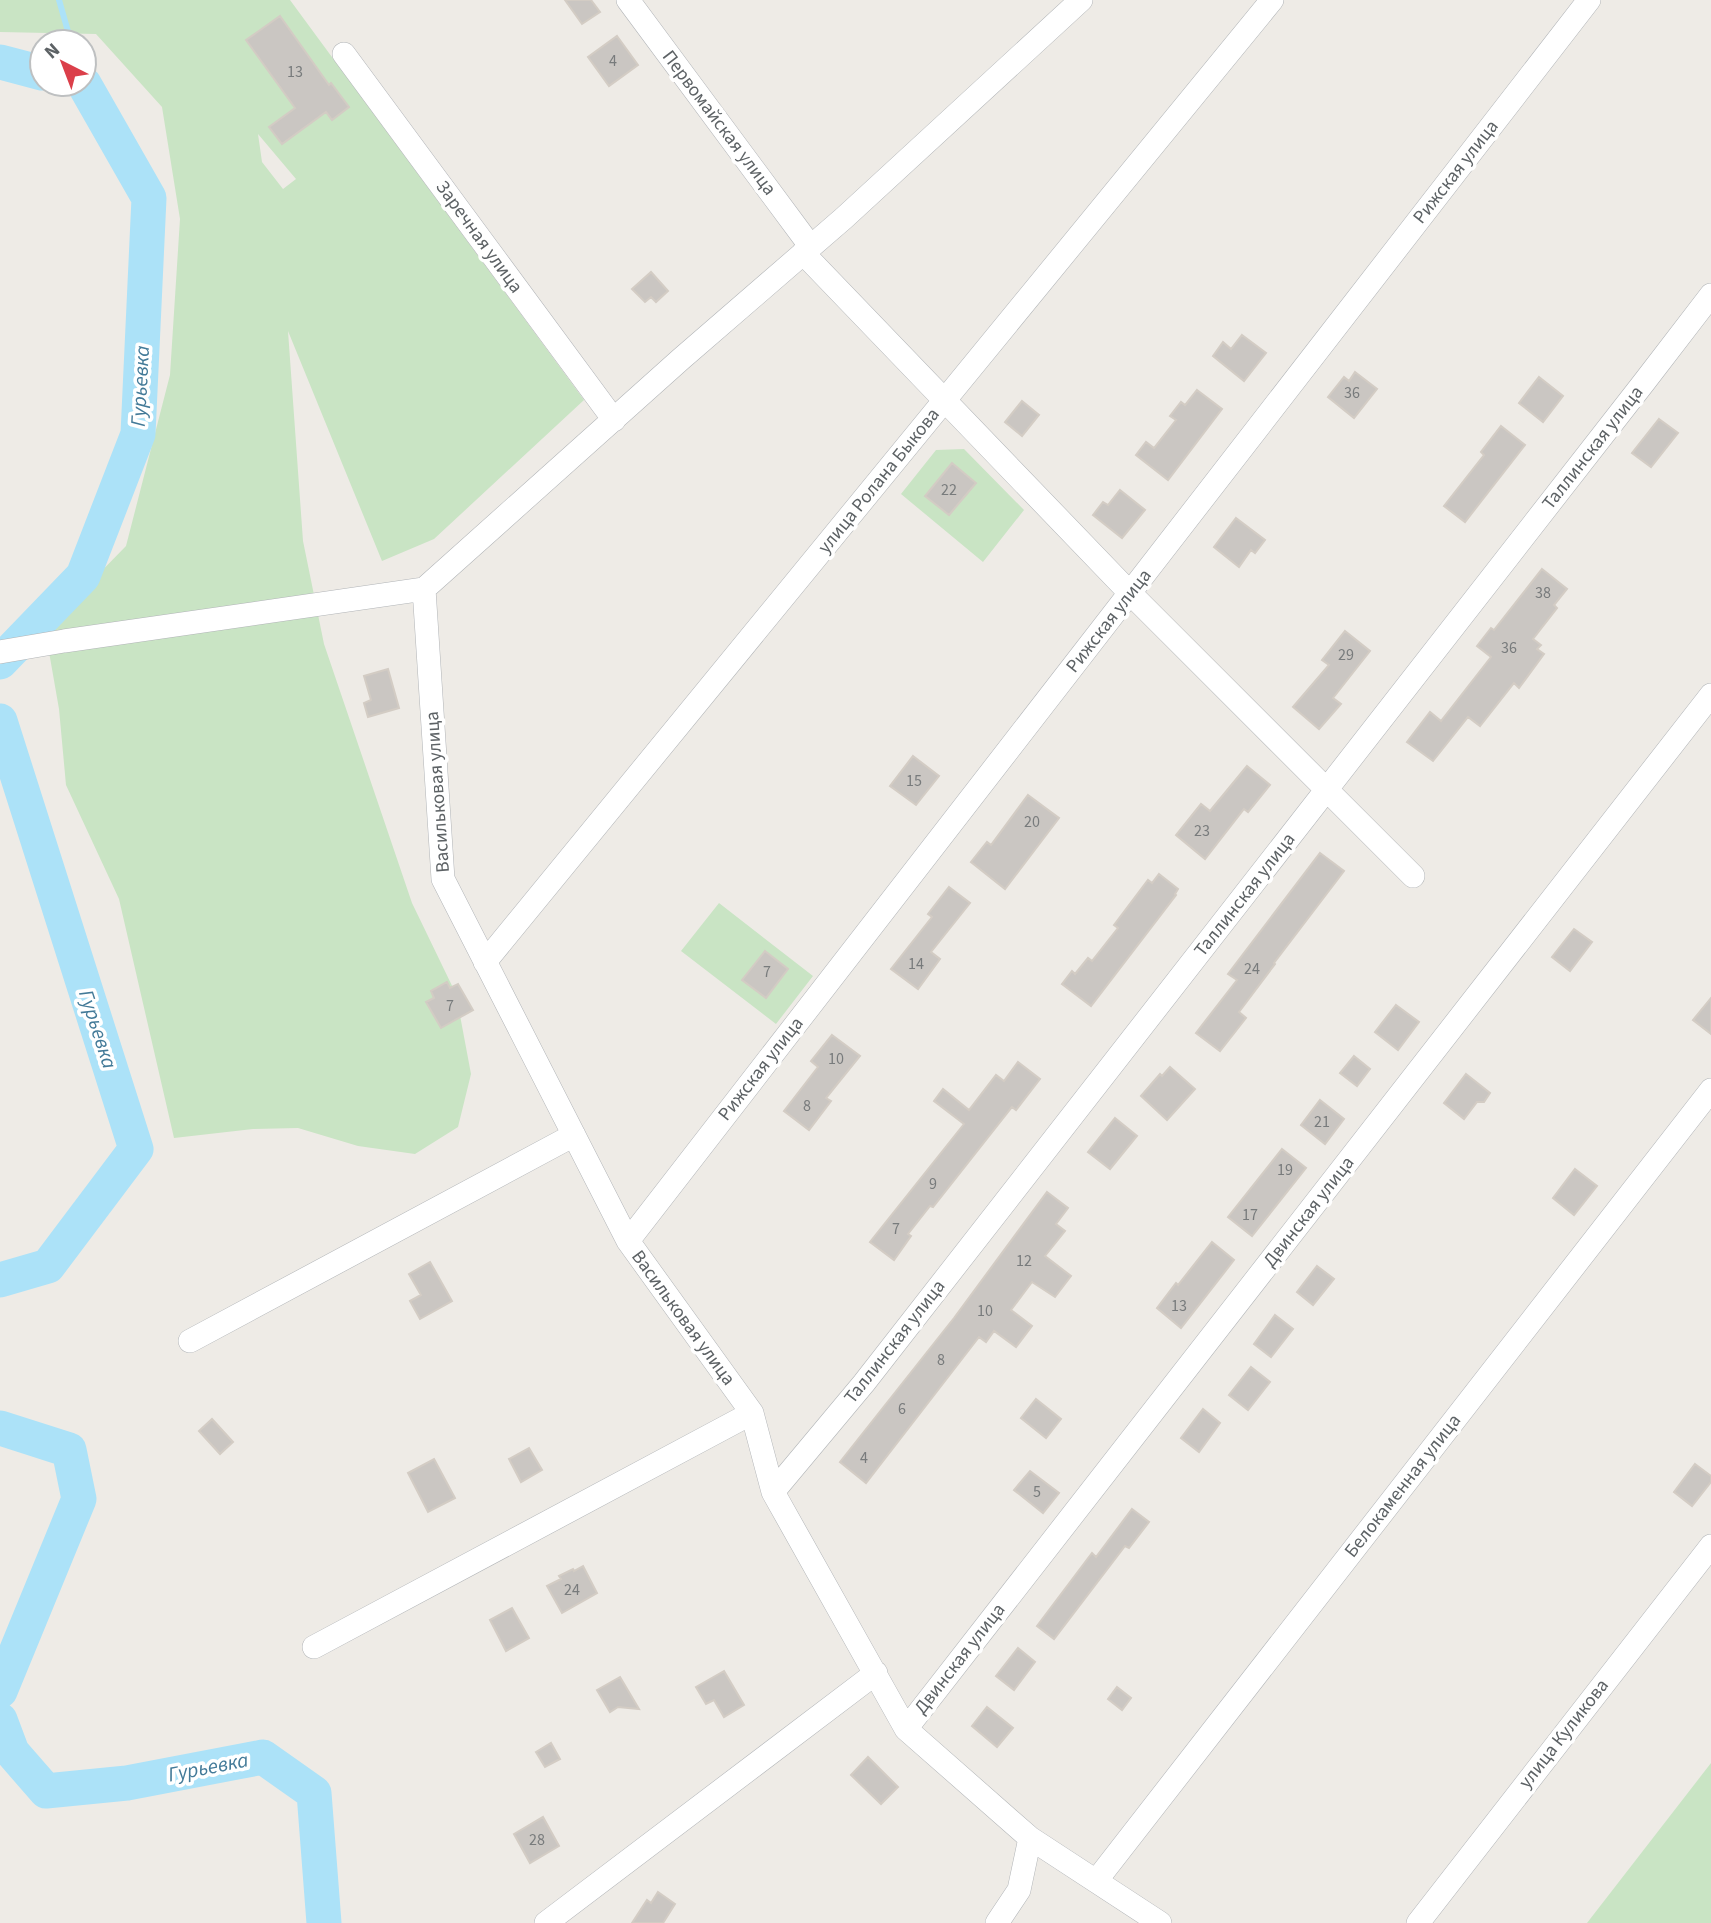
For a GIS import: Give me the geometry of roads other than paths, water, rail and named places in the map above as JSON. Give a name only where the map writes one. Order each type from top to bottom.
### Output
[{"type":"street","name":"Первомайская улица","points":[[628,0],[807,250],[945,400],[1130,593],[1413,876]]},
{"type":"street","points":[[0,652],[424,589],[807,250],[1081,0]]},
{"type":"street","name":"улица Ролана Быкова","points":[[485,961],[1272,0]]},
{"type":"street","name":"Рижская улица","points":[[628,1241],[1589,0]]},
{"type":"street","name":"Заречная улица","points":[[344,54],[614,419]]},
{"type":"street","name":"Таллинская улица","points":[[773,1492],[864,1383],[1711,295]]},
{"type":"street","name":"Васильковая улица","points":[[424,589],[443,879],[628,1241],[752,1413],[773,1492],[906,1729],[1030,1838],[1160,1923]]},
{"type":"street","name":"Двинская улица","points":[[906,1729],[1711,695]]},
{"type":"street","name":"Белокаменная улица","points":[[1096,1881],[1711,1090]]},
{"type":"street","points":[[190,1342],[574,1135]]},
{"type":"street","points":[[314,1647],[752,1413]]},
{"type":"street","name":"улица Куликова","points":[[1418,1923],[1711,1546]]},
{"type":"street","points":[[546,1923],[876,1673]]},
{"type":"street","points":[[997,1923],[1018,1890],[1030,1838]]},
{"type":"waterway","points":[[59,0],[67,28]]},
{"type":"waterway","name":"Гурьевка","points":[[0,62],[28,69]]},
{"type":"waterway","name":"Гурьевка","points":[[0,662],[83,576],[138,434],[149,198],[92,98]]},
{"type":"waterway","name":"Гурьевка","points":[[0,721],[136,1149],[48,1266],[0,1280]]},
{"type":"waterway","name":"Гурьевка","points":[[0,1428],[69,1450],[79,1499],[0,1691]]},
{"type":"waterway","name":"Гурьевка","points":[[0,1720],[12,1752],[46,1791],[127,1783],[263,1757],[314,1793],[324,1923]]}]
